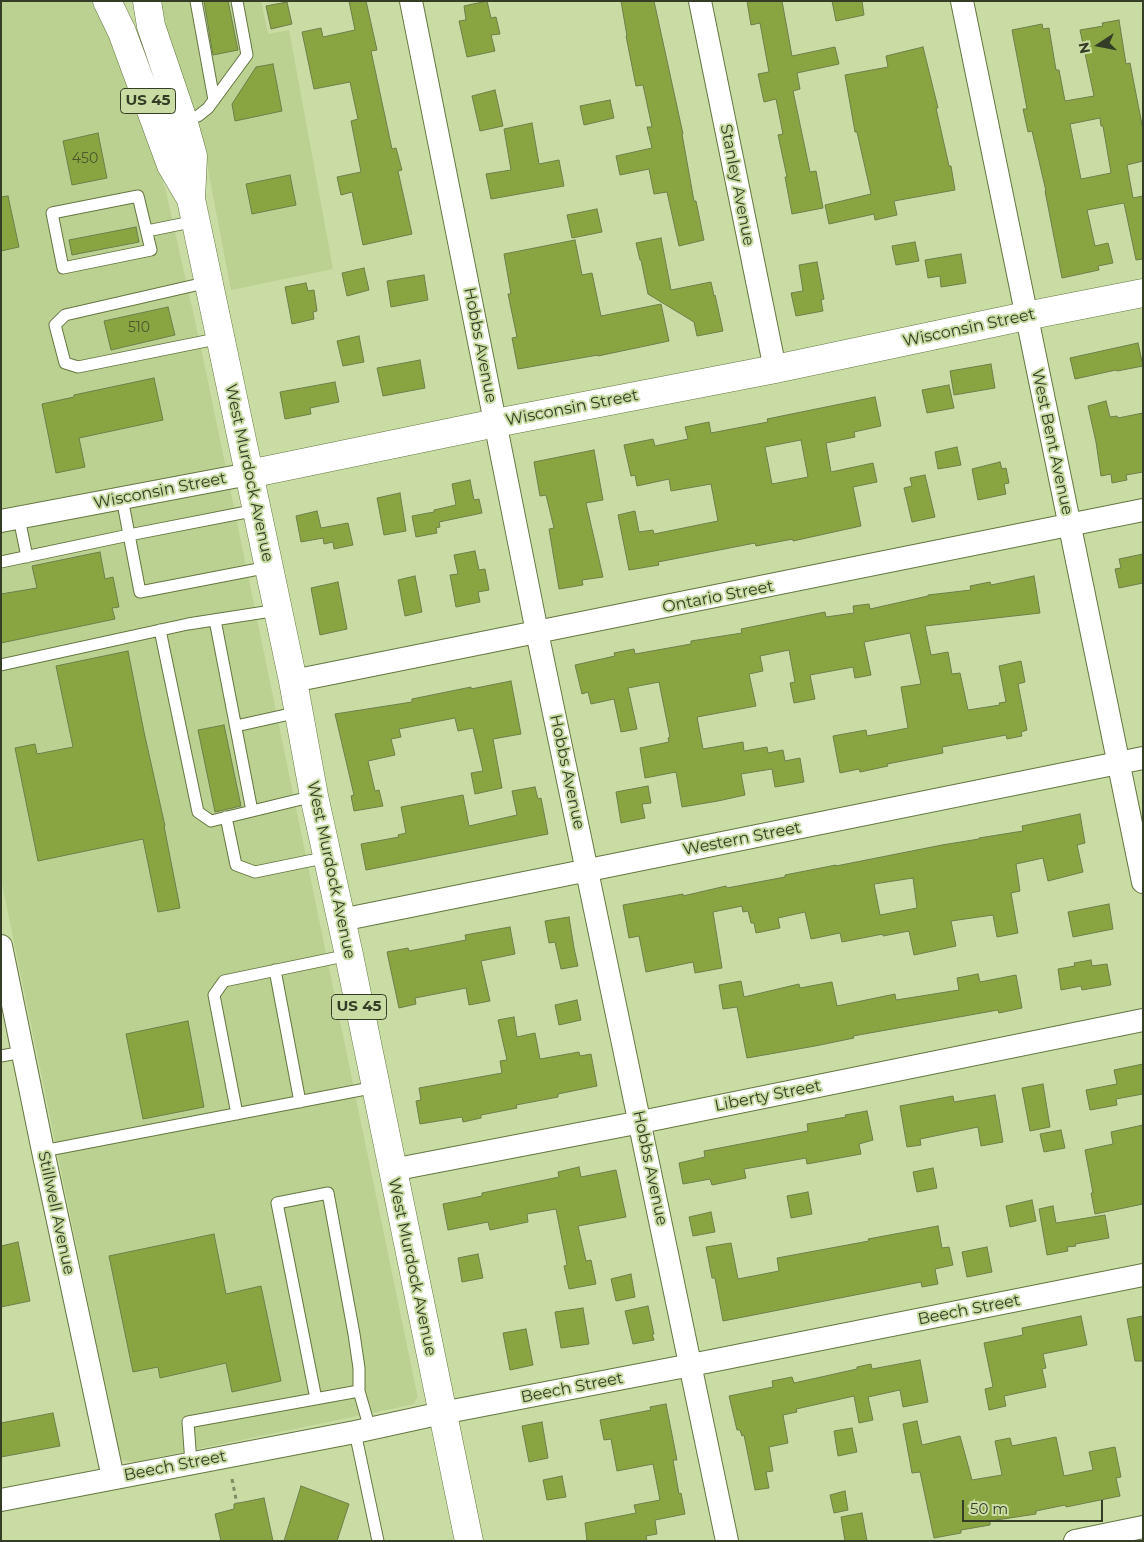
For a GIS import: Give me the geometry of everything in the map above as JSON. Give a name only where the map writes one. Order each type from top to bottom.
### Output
[{"type":"main road","name":"West Murdock Avenue","points":[[107,1],[122,32],[172,165],[194,210]]},
{"type":"main road","name":"West Murdock Avenue","points":[[147,1],[151,26],[194,156],[194,210],[293,681],[314,796],[469,1541]]},
{"type":"main road","name":"Wisconsin Street","points":[[249,474],[1143,293]]},
{"type":"street","name":"Hobbs Avenue","points":[[411,1],[538,632],[727,1541]]},
{"type":"street","name":"Stanley Avenue","points":[[700,1],[775,369]]},
{"type":"street","name":"West Bent Avenue","points":[[962,1],[1143,882]]},
{"type":"street","name":"Wisconsin Street","points":[[10,520],[249,474]]},
{"type":"street","name":"Ontario Street","points":[[293,681],[1143,510]]},
{"type":"street","name":"Western Street","points":[[341,920],[1143,758]]},
{"type":"street","name":"Stillwell Avenue","points":[[1,946],[12,1054],[43,1151],[112,1478]]},
{"type":"street","name":"Liberty Street","points":[[392,1170],[641,1122],[1143,1020]]},
{"type":"street","name":"Beech Street","points":[[1,1500],[1143,1275]]},
{"type":"street","points":[[1075,1541],[1143,1527]]},
{"type":"lane","points":[[196,1],[203,20],[207,40],[214,100]]},
{"type":"lane","points":[[183,120],[198,116],[208,108],[247,55],[239,33],[235,9]]},
{"type":"lane","points":[[138,196],[147,231],[151,250],[63,268],[52,214],[138,196]]},
{"type":"lane","points":[[147,231],[194,210]]},
{"type":"lane","points":[[209,282],[65,315],[55,324],[65,363],[78,367],[220,338]]},
{"type":"lane","points":[[122,498],[140,592],[269,567]]},
{"type":"lane","points":[[1,562],[257,510]]},
{"type":"lane","points":[[10,520],[27,556]]},
{"type":"lane","points":[[1,665],[160,630],[278,610]]},
{"type":"lane","points":[[215,620],[252,810]]},
{"type":"lane","points":[[160,630],[198,812],[211,821],[314,796]]},
{"type":"lane","points":[[236,726],[299,712]]},
{"type":"lane","points":[[226,817],[236,865],[255,872],[328,857]]},
{"type":"lane","points":[[237,1114],[214,995],[224,980],[348,955]]},
{"type":"lane","points":[[275,970],[300,1102]]},
{"type":"lane","points":[[43,1151],[376,1087]]},
{"type":"lane","points":[[316,1399],[277,1203],[328,1193],[359,1368],[363,1430],[378,1541]]},
{"type":"lane","points":[[191,1463],[188,1422],[359,1391]]},
{"type":"path","points":[[232,1479],[237,1504]]},
{"type":"shaded area","points":[[1,1],[93,1],[100,14],[157,159],[200,343],[417,1394],[414,1403],[410,1405],[134,1462],[122,1460],[118,1447],[1,879]]},
{"type":"shaded area","points":[[160,1],[261,1],[268,34],[289,30],[333,269],[231,290],[206,159],[162,23]]},
{"type":"building","points":[[204,1],[228,1],[238,50],[213,55]]},
{"type":"building","points":[[349,1],[366,1],[377,50],[371,51],[392,149],[396,148],[402,170],[398,171],[412,234],[363,245],[352,192],[341,195],[337,177],[361,172],[351,121],[358,119],[350,82],[314,89],[302,32],[321,28],[323,37],[355,30]]},
{"type":"building","points":[[487,1],[491,18],[496,17],[500,34],[491,35],[495,51],[467,57],[459,21],[466,20],[464,6]]},
{"type":"building","points":[[621,1],[654,1],[683,134],[694,201],[696,201],[704,240],[679,246],[667,192],[654,194],[649,169],[620,175],[616,156],[652,148],[647,127],[652,127],[643,85],[636,86]]},
{"type":"building","points":[[747,1],[782,1],[792,56],[835,47],[839,64],[797,73],[800,89],[793,91],[810,172],[816,171],[823,208],[792,214],[785,177],[787,177],[778,135],[783,134],[776,99],[764,102],[758,74],[769,72],[760,23],[751,25]]},
{"type":"building","points":[[832,1],[862,1],[864,15],[836,21]]},
{"type":"building","points":[[287,2],[292,24],[271,29],[266,6]]},
{"type":"building","points":[[1119,20],[1126,64],[1130,63],[1143,130],[1143,161],[1127,165],[1133,198],[1143,196],[1143,259],[1136,260],[1124,203],[1087,210],[1095,246],[1108,243],[1113,263],[1098,266],[1099,270],[1062,278],[1046,191],[1032,131],[1028,132],[1023,109],[1027,109],[1012,30],[1042,24],[1043,29],[1049,28],[1056,70],[1059,70],[1065,101],[1094,96],[1080,30],[1103,26],[1102,23]],"holes":[[[1100,118],[1101,126],[1103,126],[1111,173],[1081,179],[1070,124]]]},
{"type":"building","points":[[923,47],[955,190],[894,201],[897,215],[875,220],[874,214],[829,224],[825,205],[871,194],[857,132],[855,132],[845,75],[888,67],[886,56]]},
{"type":"building","points":[[273,64],[282,111],[235,121],[232,104],[256,67]]},
{"type":"building","points":[[495,90],[503,126],[480,131],[472,96]]},
{"type":"building","points":[[610,100],[614,118],[584,125],[580,106]]},
{"type":"building","points":[[532,123],[539,164],[559,160],[564,186],[491,199],[486,174],[511,170],[504,129]]},
{"type":"building","points":[[98,133],[107,178],[72,185],[63,141]]},
{"type":"building","points":[[290,175],[296,205],[252,214],[246,184]]},
{"type":"building","points":[[8,196],[19,247],[1,251],[1,197]]},
{"type":"building","points":[[597,209],[602,232],[572,238],[567,215]]},
{"type":"building","points":[[136,227],[139,242],[72,255],[69,240]]},
{"type":"building","points":[[661,238],[671,290],[711,282],[723,331],[697,336],[694,322],[648,294],[636,243]]},
{"type":"building","points":[[575,240],[582,275],[592,273],[601,316],[661,304],[669,341],[598,356],[518,369],[512,338],[517,337],[508,294],[511,294],[504,254]]},
{"type":"building","points":[[915,242],[919,261],[896,265],[892,246]]},
{"type":"building","points":[[961,254],[966,283],[941,287],[940,276],[928,278],[925,260]]},
{"type":"building","points":[[817,262],[824,299],[821,300],[823,311],[796,316],[791,293],[803,291],[799,265]]},
{"type":"building","points":[[364,268],[369,290],[347,296],[342,273]]},
{"type":"building","points":[[424,275],[428,300],[391,307],[387,281]]},
{"type":"building","points":[[306,283],[308,291],[314,290],[317,311],[313,312],[314,319],[292,324],[285,287]]},
{"type":"building","points":[[168,307],[175,335],[111,350],[104,321]]},
{"type":"building","points":[[359,336],[364,362],[343,366],[337,341]]},
{"type":"building","points":[[1138,343],[1143,366],[1075,379],[1070,358]]},
{"type":"building","points":[[420,360],[425,388],[383,396],[377,368]]},
{"type":"building","points":[[991,364],[995,388],[954,395],[950,371]]},
{"type":"building","points":[[154,378],[163,420],[79,438],[85,467],[56,473],[42,404],[74,397],[74,395]]},
{"type":"building","points":[[335,382],[339,402],[310,408],[311,414],[285,419],[280,392]]},
{"type":"building","points":[[949,385],[954,408],[927,413],[922,390]]},
{"type":"building","points":[[875,397],[881,426],[854,432],[855,437],[826,443],[831,472],[873,463],[877,482],[853,487],[861,526],[793,541],[793,539],[756,546],[755,543],[658,562],[659,565],[629,570],[618,515],[635,511],[639,532],[653,530],[654,534],[718,521],[711,484],[671,491],[669,479],[637,486],[635,475],[631,476],[624,445],[653,439],[655,446],[688,439],[685,427],[709,422],[711,433],[768,422],[767,419]],"holes":[[[801,440],[808,477],[772,484],[765,447]]]},
{"type":"building","points":[[1106,401],[1110,417],[1117,416],[1118,418],[1143,413],[1143,472],[1126,475],[1127,480],[1112,483],[1111,474],[1101,476],[1088,406]]},
{"type":"building","points":[[957,447],[961,465],[938,469],[935,452]]},
{"type":"building","points":[[594,450],[603,500],[586,503],[603,577],[582,580],[583,585],[559,589],[549,529],[554,528],[546,495],[540,496],[534,462]]},
{"type":"building","points":[[1000,462],[1002,469],[1006,468],[1009,483],[1004,484],[1006,494],[978,500],[972,469]]},
{"type":"building","points":[[925,475],[935,517],[912,522],[904,488],[912,486],[910,478]]},
{"type":"building","points":[[470,480],[474,500],[479,499],[482,513],[439,522],[440,527],[436,528],[437,533],[416,537],[412,516],[456,505],[452,484]]},
{"type":"building","points":[[400,493],[406,531],[384,535],[377,498]]},
{"type":"building","points":[[317,511],[321,528],[348,523],[353,545],[334,549],[333,542],[324,544],[323,538],[301,542],[296,516]]},
{"type":"building","points":[[475,551],[479,570],[485,569],[489,590],[478,592],[480,602],[456,607],[450,575],[458,574],[454,555]]},
{"type":"building","points":[[100,552],[105,579],[113,577],[119,607],[112,608],[115,619],[1,643],[1,594],[37,588],[32,566]]},
{"type":"building","points":[[1143,554],[1143,583],[1119,588],[1115,569],[1121,568],[1119,559]]},
{"type":"building","points":[[415,576],[422,612],[405,616],[398,580]]},
{"type":"building","points":[[1034,576],[1040,613],[925,626],[931,655],[948,652],[952,674],[960,673],[968,710],[1000,705],[999,703],[1006,702],[999,666],[1021,661],[1025,682],[1018,684],[1027,730],[1021,732],[1022,736],[1007,739],[1006,735],[942,747],[943,753],[887,764],[888,766],[860,772],[859,769],[840,773],[833,736],[866,730],[867,736],[908,728],[901,687],[921,684],[910,633],[864,642],[871,675],[855,678],[853,667],[810,675],[815,699],[794,703],[790,683],[795,682],[789,650],[760,656],[763,671],[749,674],[756,706],[697,717],[703,749],[743,742],[744,751],[767,747],[768,753],[783,750],[785,761],[800,758],[804,782],[775,787],[772,769],[741,774],[745,795],[718,801],[682,807],[676,772],[645,778],[640,748],[669,742],[668,738],[670,737],[659,682],[628,688],[637,729],[621,732],[614,699],[591,704],[588,692],[582,694],[575,665],[615,656],[614,653],[634,649],[635,654],[691,644],[691,641],[742,633],[741,629],[825,612],[826,617],[854,613],[853,606],[869,604],[870,609],[928,595],[971,590],[970,586],[990,582],[991,585]]},
{"type":"building","points":[[338,582],[347,629],[320,635],[311,588]]},
{"type":"building","points":[[128,651],[165,826],[180,908],[158,912],[143,839],[38,861],[15,748],[35,744],[37,754],[73,747],[56,666]]},
{"type":"building","points":[[511,681],[521,734],[493,739],[502,788],[475,794],[471,773],[483,771],[473,728],[458,731],[455,718],[399,729],[401,737],[391,739],[395,755],[368,761],[375,791],[379,790],[383,806],[354,811],[351,796],[354,795],[335,714],[412,702],[412,699]]},
{"type":"building","points":[[224,725],[241,806],[215,812],[198,730]]},
{"type":"building","points":[[648,786],[651,803],[642,804],[645,818],[621,823],[616,792]]},
{"type":"building","points":[[535,787],[538,799],[541,798],[548,834],[366,870],[361,844],[399,837],[398,835],[406,833],[401,807],[463,795],[469,826],[517,815],[512,791]]},
{"type":"building","points":[[1080,814],[1085,843],[1077,845],[1083,872],[1048,881],[1043,858],[1016,864],[1020,891],[1011,893],[1018,933],[997,937],[993,915],[951,921],[956,946],[914,955],[909,931],[842,942],[840,933],[811,939],[805,912],[778,918],[780,928],[756,933],[754,923],[751,923],[748,911],[743,912],[742,906],[713,912],[722,968],[695,973],[693,962],[646,972],[639,936],[629,938],[623,905],[683,894],[683,896],[726,886],[727,888],[836,865],[1023,831],[1022,826]],"holes":[[[913,878],[917,908],[880,915],[874,884]]]},
{"type":"building","points":[[1109,904],[1113,929],[1073,937],[1068,912]]},
{"type":"building","points":[[569,917],[578,966],[561,969],[555,942],[549,943],[545,921]]},
{"type":"building","points":[[510,927],[515,954],[481,961],[490,1001],[469,1005],[466,988],[415,998],[416,1004],[399,1008],[387,952],[408,948],[409,951],[466,940],[465,935]]},
{"type":"building","points":[[1091,960],[1092,966],[1107,964],[1111,985],[1082,990],[1081,986],[1061,990],[1058,969],[1075,966],[1074,963]]},
{"type":"building","points":[[978,974],[980,982],[1016,975],[1022,1008],[999,1013],[998,1010],[853,1036],[854,1038],[747,1058],[737,1007],[723,1009],[719,985],[741,981],[744,997],[799,984],[800,988],[832,982],[837,1006],[895,994],[896,1000],[959,990],[957,978]]},
{"type":"building","points":[[577,1000],[581,1020],[559,1025],[555,1005]]},
{"type":"building","points":[[514,1017],[517,1037],[535,1033],[540,1059],[579,1052],[580,1056],[591,1054],[597,1086],[558,1094],[558,1097],[516,1105],[517,1108],[481,1115],[481,1118],[463,1122],[462,1117],[420,1124],[416,1101],[421,1100],[419,1088],[502,1073],[500,1061],[507,1060],[498,1020]]},
{"type":"building","points":[[188,1021],[204,1107],[143,1119],[126,1034]]},
{"type":"building","points":[[1143,1064],[1143,1094],[1116,1099],[1117,1105],[1090,1110],[1086,1090],[1117,1084],[1114,1070]]},
{"type":"building","points":[[1043,1084],[1050,1127],[1030,1131],[1022,1088]]},
{"type":"building","points":[[995,1095],[1003,1142],[981,1146],[978,1127],[920,1139],[921,1145],[907,1147],[900,1106],[953,1096],[954,1102]]},
{"type":"building","points":[[867,1111],[873,1140],[859,1144],[861,1154],[807,1164],[806,1158],[744,1169],[746,1178],[712,1185],[710,1179],[683,1184],[679,1163],[705,1157],[704,1151],[808,1131],[807,1124]]},
{"type":"building","points":[[1143,1125],[1143,1204],[1095,1214],[1085,1150],[1113,1144],[1111,1132]]},
{"type":"building","points":[[1061,1130],[1065,1148],[1044,1152],[1040,1134]]},
{"type":"building","points":[[579,1167],[581,1177],[616,1170],[626,1217],[578,1226],[586,1261],[591,1260],[596,1284],[569,1289],[564,1266],[567,1265],[556,1209],[527,1214],[528,1222],[490,1230],[488,1222],[448,1230],[443,1204],[482,1196],[482,1193],[559,1177],[558,1172]]},
{"type":"building","points":[[933,1168],[937,1188],[917,1192],[913,1172]]},
{"type":"building","points":[[808,1192],[812,1214],[791,1218],[787,1196]]},
{"type":"building","points":[[1032,1200],[1036,1221],[1010,1227],[1006,1206]]},
{"type":"building","points":[[1053,1206],[1056,1223],[1105,1215],[1109,1238],[1075,1244],[1076,1246],[1067,1247],[1068,1251],[1047,1255],[1039,1209]]},
{"type":"building","points":[[711,1212],[715,1232],[693,1236],[689,1217]]},
{"type":"building","points":[[938,1226],[942,1248],[949,1247],[953,1265],[935,1269],[938,1284],[922,1287],[921,1282],[723,1321],[715,1278],[712,1278],[706,1247],[731,1243],[738,1279],[779,1271],[777,1258]]},
{"type":"building","points":[[214,1234],[226,1294],[261,1286],[281,1381],[232,1392],[226,1363],[160,1378],[158,1367],[133,1372],[109,1256]]},
{"type":"building","points":[[18,1242],[30,1301],[1,1307],[1,1246]]},
{"type":"building","points":[[987,1247],[992,1272],[967,1277],[962,1252]]},
{"type":"building","points":[[478,1254],[483,1278],[462,1282],[458,1258]]},
{"type":"building","points":[[631,1274],[635,1297],[616,1301],[611,1279]]},
{"type":"building","points":[[648,1306],[654,1340],[633,1344],[625,1311]]},
{"type":"building","points":[[583,1308],[589,1344],[561,1348],[555,1312]]},
{"type":"building","points":[[1081,1316],[1087,1345],[1043,1354],[1046,1368],[1042,1369],[1046,1387],[1004,1396],[1006,1406],[989,1410],[985,1389],[993,1387],[984,1343],[1023,1335],[1022,1328]]},
{"type":"building","points":[[1143,1316],[1143,1361],[1135,1361],[1127,1319]]},
{"type":"building","points":[[526,1329],[533,1365],[510,1370],[503,1333]]},
{"type":"building","points":[[920,1360],[928,1402],[903,1407],[900,1390],[868,1397],[873,1420],[859,1423],[854,1396],[796,1409],[797,1412],[783,1415],[788,1443],[769,1447],[773,1471],[766,1472],[769,1488],[755,1490],[744,1435],[742,1436],[740,1430],[737,1430],[729,1396],[773,1387],[772,1381],[792,1377],[794,1383],[857,1369],[857,1367],[871,1364],[872,1369]]},
{"type":"building","points":[[666,1404],[677,1460],[673,1460],[679,1494],[681,1493],[685,1514],[655,1520],[657,1534],[646,1536],[647,1541],[587,1541],[585,1523],[636,1513],[634,1505],[660,1500],[653,1464],[617,1471],[611,1439],[604,1440],[600,1420],[651,1410],[650,1407]]},
{"type":"building","points":[[53,1413],[60,1446],[1,1457],[1,1423]]},
{"type":"building","points":[[917,1421],[922,1445],[960,1436],[972,1480],[1002,1475],[995,1441],[1010,1438],[1012,1446],[1056,1437],[1064,1476],[1093,1470],[1089,1452],[1115,1447],[1121,1477],[1116,1478],[1120,1496],[1036,1511],[1036,1514],[990,1521],[990,1525],[961,1530],[961,1533],[934,1538],[920,1472],[912,1473],[903,1424]]},
{"type":"building","points":[[542,1422],[548,1458],[529,1462],[522,1426]]},
{"type":"building","points":[[852,1428],[857,1452],[838,1456],[834,1431]]},
{"type":"building","points":[[562,1476],[566,1497],[547,1500],[543,1480]]},
{"type":"building","points":[[301,1486],[349,1504],[337,1541],[284,1541]]},
{"type":"building","points":[[845,1491],[848,1510],[834,1513],[830,1495]]},
{"type":"building","points":[[264,1498],[273,1541],[221,1541],[215,1514],[234,1509],[234,1504]]},
{"type":"building","points":[[862,1513],[867,1541],[845,1541],[841,1517]]}]
